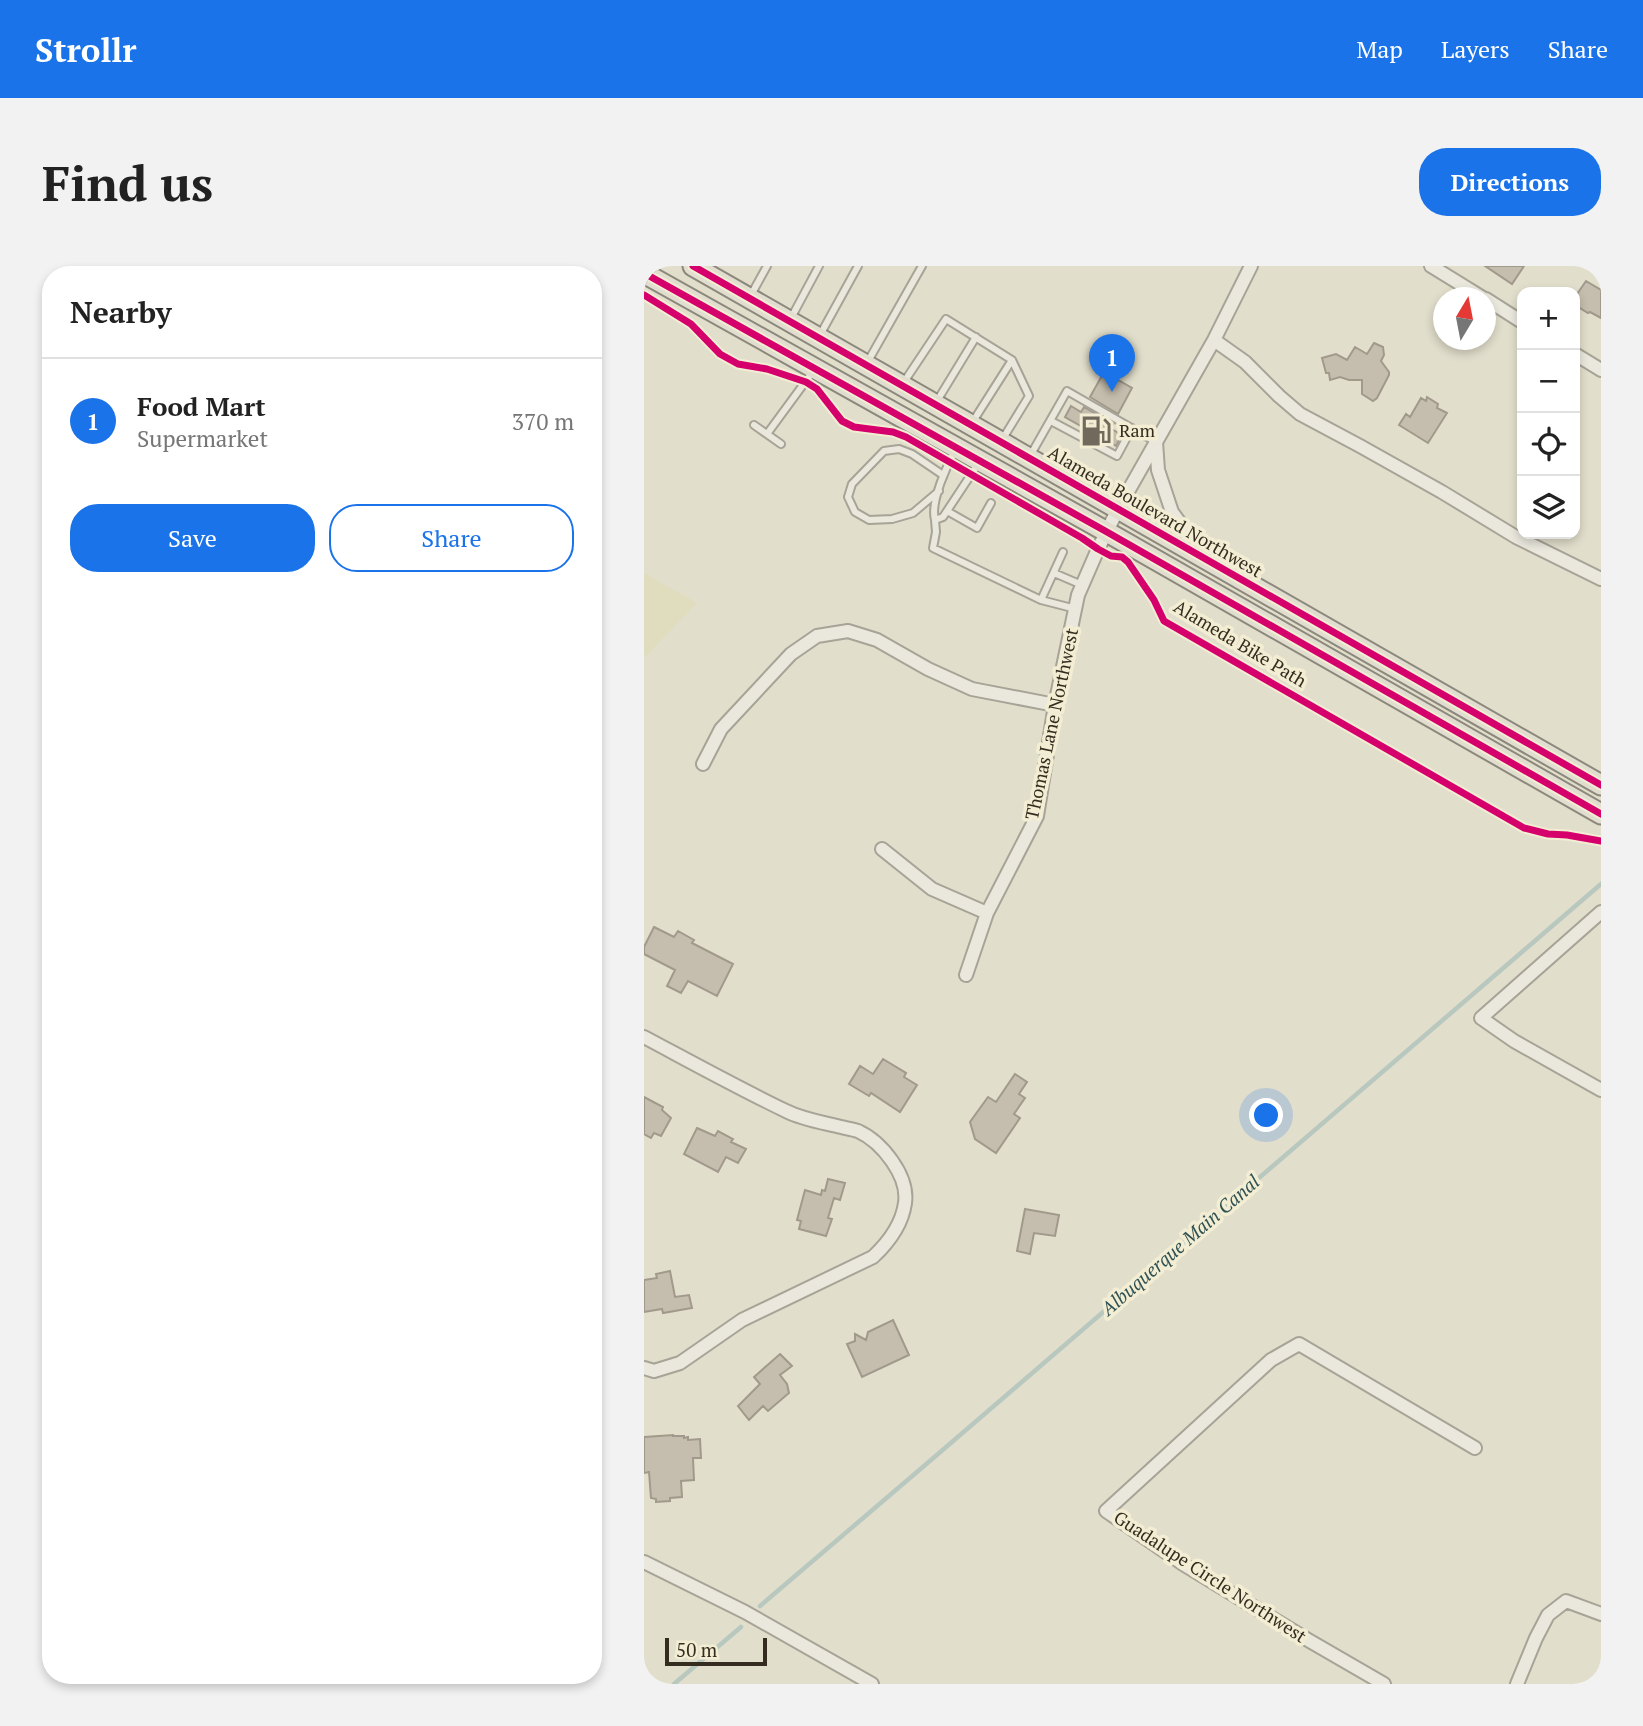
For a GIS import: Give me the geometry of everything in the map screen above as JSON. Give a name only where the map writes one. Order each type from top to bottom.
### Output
[{"type":"main road","name":"Alameda Boulevard Northwest","points":[[693,266],[1601,785]]},
{"type":"main road","points":[[644,273],[1107,531],[1601,814]]},
{"type":"street","name":"Thomas Lane Northwest","points":[[965,975],[988,913],[1037,816],[1055,705],[1082,585],[1118,509],[1214,340],[1251,266]]},
{"type":"street","points":[[1431,266],[1466,287]]},
{"type":"street","points":[[1496,306],[1517,319]]},
{"type":"street","points":[[1214,340],[1245,362],[1300,414],[1442,492],[1516,537],[1601,579]]},
{"type":"street","points":[[1580,357],[1601,370]]},
{"type":"street","points":[[1156,442],[1158,470],[1172,512],[1208,561]]},
{"type":"street","points":[[703,764],[721,729],[791,654],[817,636],[848,631],[877,640],[928,669],[972,689],[1055,705]]},
{"type":"street","points":[[882,849],[932,889],[988,913]]},
{"type":"street","points":[[1601,912],[1481,1018],[1514,1041],[1601,1090]]},
{"type":"street","points":[[644,1037],[795,1116],[858,1131],[878,1143],[894,1163],[902,1180],[906,1200],[901,1220],[890,1241],[873,1257],[742,1320],[680,1363],[649,1369]]},
{"type":"street","name":"Guadalupe Circle Northwest","points":[[1384,1684],[1183,1564],[1106,1511],[1271,1360],[1300,1344],[1475,1448]]},
{"type":"street","points":[[644,1562],[745,1612],[872,1684]]},
{"type":"street","points":[[1517,1684],[1548,1615],[1566,1601],[1601,1614]]},
{"type":"lane","points":[[750,298],[766,266]]},
{"type":"lane","points":[[790,321],[819,266]]},
{"type":"lane","points":[[818,338],[858,266]]},
{"type":"lane","points":[[866,365],[922,266]]},
{"type":"lane","points":[[902,385],[946,319],[1012,360],[1029,396],[1001,442]]},
{"type":"lane","points":[[935,404],[976,337]]},
{"type":"lane","points":[[971,425],[1012,360]]},
{"type":"lane","points":[[766,434],[815,368]]},
{"type":"lane","points":[[1029,458],[1067,391],[1156,442]]},
{"type":"lane","points":[[1051,421],[1117,456],[1132,428]]},
{"type":"lane","points":[[754,425],[780,444]]},
{"type":"lane","points":[[957,447],[943,475],[933,513],[936,520],[933,548],[1041,600],[1076,609]]},
{"type":"lane","points":[[939,491],[913,513],[892,519],[869,520],[855,512],[848,497],[852,484],[884,451],[899,449],[912,454],[943,475]]},
{"type":"lane","points":[[936,520],[943,517],[980,461]]},
{"type":"lane","points":[[947,511],[977,528],[991,503]]},
{"type":"lane","points":[[1041,600],[1063,552]]},
{"type":"lane","points":[[1054,573],[1082,585]]},
{"type":"lane","points":[[1538,778],[1549,755]]},
{"type":"shaded area","points":[[644,573],[697,603],[644,658]]},
{"type":"building","points":[[1485,266],[1524,266],[1512,284]]},
{"type":"building","points":[[1586,281],[1601,290],[1601,318],[1580,308],[1580,290]]},
{"type":"building","points":[[1374,343],[1383,347],[1384,355],[1381,361],[1389,375],[1373,401],[1362,394],[1362,380],[1340,377],[1330,380],[1322,358],[1336,354],[1347,360],[1355,347],[1367,354]]},
{"type":"building","points":[[1104,372],[1132,388],[1118,414],[1090,397]]},
{"type":"building","points":[[1427,397],[1438,404],[1437,408],[1447,413],[1428,443],[1399,425],[1406,414],[1410,417],[1421,398],[1426,401]]},
{"type":"building","points":[[1071,406],[1081,412],[1084,407],[1113,424],[1110,428],[1122,435],[1116,446],[1065,417]]},
{"type":"building","points":[[654,927],[674,937],[678,931],[694,940],[692,943],[733,964],[717,996],[688,981],[681,993],[667,986],[675,970],[644,954],[644,947]]},
{"type":"building","points":[[883,1059],[906,1073],[904,1077],[917,1085],[900,1112],[871,1093],[869,1096],[849,1084],[860,1066],[873,1074]]},
{"type":"building","points":[[1015,1074],[1027,1082],[1019,1094],[1025,1098],[1014,1114],[1020,1118],[996,1153],[975,1139],[970,1122],[988,1097],[996,1102]]},
{"type":"building","points":[[644,1097],[663,1107],[662,1110],[671,1118],[661,1136],[654,1133],[651,1138],[644,1134]]},
{"type":"building","points":[[697,1128],[715,1136],[718,1131],[733,1139],[731,1142],[746,1149],[738,1163],[726,1157],[718,1172],[684,1154]]},
{"type":"building","points":[[828,1179],[845,1183],[840,1200],[834,1198],[828,1218],[832,1219],[826,1236],[799,1229],[801,1221],[797,1220],[805,1190],[821,1195]]},
{"type":"building","points":[[1025,1209],[1059,1215],[1055,1236],[1034,1233],[1030,1254],[1017,1251]]},
{"type":"building","points":[[670,1271],[675,1297],[689,1295],[692,1308],[663,1313],[662,1309],[644,1312],[644,1280],[657,1278],[656,1274]]},
{"type":"building","points":[[893,1320],[909,1355],[862,1377],[847,1344],[855,1341],[855,1334],[866,1340],[868,1332]]},
{"type":"building","points":[[780,1354],[792,1366],[780,1375],[787,1384],[789,1393],[768,1411],[763,1406],[749,1420],[738,1406],[760,1384],[754,1377]]},
{"type":"building","points":[[644,1437],[688,1437],[688,1440],[700,1439],[701,1458],[693,1458],[694,1480],[681,1481],[682,1497],[656,1502],[656,1499],[651,1498],[649,1472],[644,1473]]},
{"type":"waterway","name":"Albuquerque Main Canal","points":[[760,1606],[1601,884]]},
{"type":"waterway","name":"Albuquerque Main Canal","points":[[674,1684],[741,1627]]},
{"type":"cycle path","points":[[693,266],[1601,785]]},
{"type":"cycle path","points":[[644,273],[1107,532],[1601,814]]},
{"type":"cycle path","name":"Alameda Bike Path","points":[[644,295],[691,324],[720,354],[738,364],[767,369],[806,382],[817,389],[842,421],[854,427],[893,432],[906,437],[1098,549],[1111,556],[1122,557],[1154,600],[1164,621],[1524,828],[1601,841]]},
{"type":"place","name":"Food Mart","points":[[1112,392]]},
{"type":"place","name":"Ram","points":[[1096,431]]}]
